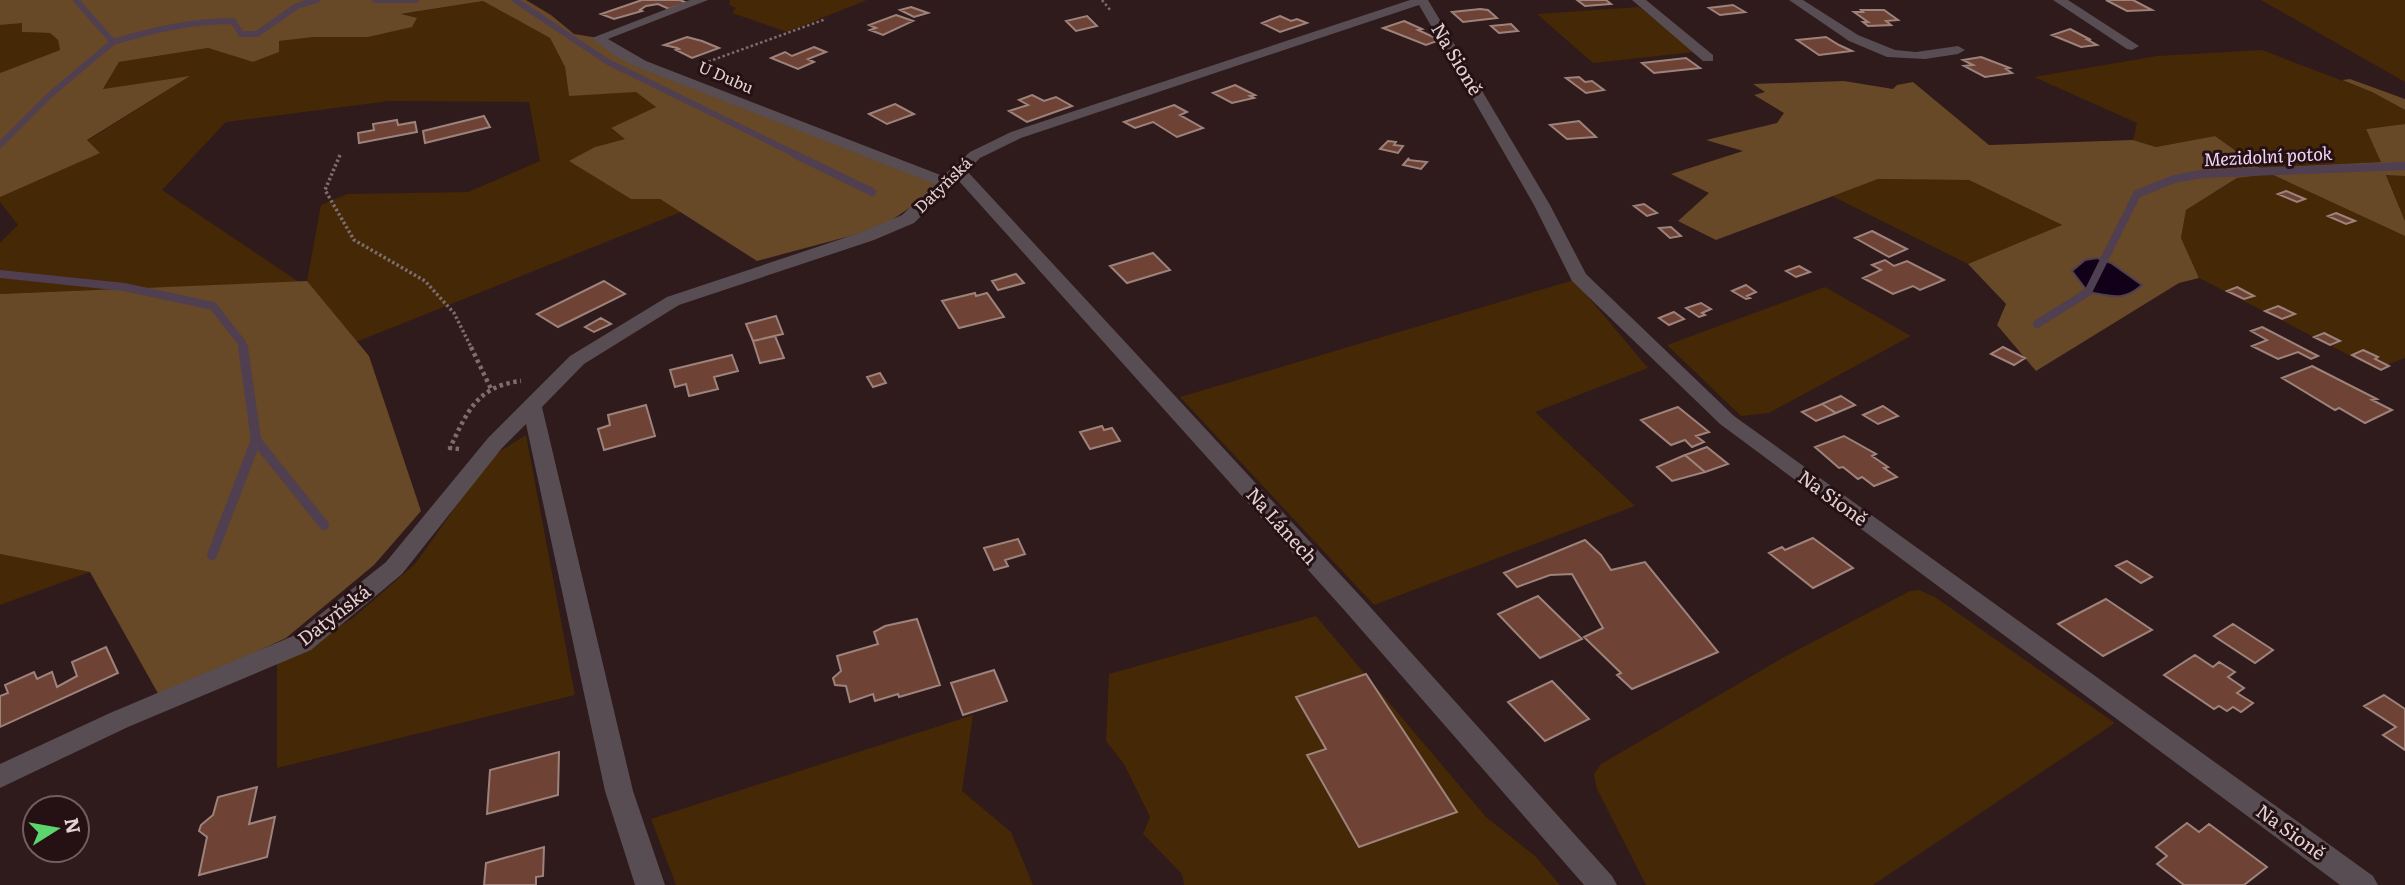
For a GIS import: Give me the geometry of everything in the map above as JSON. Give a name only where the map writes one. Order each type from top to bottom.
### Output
[{"type":"street","name":"U Dubu","points":[[702,0],[599,38],[615,51],[670,75],[952,177]]},
{"type":"street","name":"Datyňská","points":[[0,777],[119,720],[302,643],[394,568],[495,443],[578,360],[673,301],[878,232],[908,219],[975,155],[1016,135],[1422,0]]},
{"type":"street","name":"Na Sioně","points":[[1422,0],[1542,205],[1578,277],[1727,420],[2364,885]]},
{"type":"street","points":[[1638,0],[1708,58]]},
{"type":"street","points":[[1795,0],[1852,37],[1894,54],[1929,55],[1958,50]]},
{"type":"street","points":[[2059,0],[2132,46]]},
{"type":"street","name":"Na Lánech","points":[[952,177],[1345,595],[1602,885]]},
{"type":"street","points":[[532,406],[618,791],[650,885]]},
{"type":"path","points":[[1102,0],[1111,11]]},
{"type":"path","points":[[670,75],[826,19]]},
{"type":"path","points":[[340,155],[325,190],[354,240],[425,281],[454,313],[492,391]]},
{"type":"shaded area","points":[[0,0],[526,0],[551,15],[574,34],[599,38],[615,51],[946,183],[880,228],[757,261],[660,199],[631,199],[569,161],[595,147],[625,139],[611,128],[656,107],[636,92],[569,96],[565,67],[550,38],[483,1],[401,14],[417,18],[412,27],[368,37],[313,37],[279,41],[279,52],[253,62],[208,48],[119,62],[103,89],[190,76],[87,140],[100,153],[0,197],[0,73],[60,50],[58,40],[50,33],[22,32],[22,23],[0,25]]},
{"type":"shaded area","points":[[730,0],[867,0],[787,32],[732,13],[736,8],[729,5]]},
{"type":"shaded area","points":[[2261,0],[2405,0],[2405,82]]},
{"type":"shaded area","points":[[483,1],[550,38],[565,67],[569,95],[636,92],[657,107],[611,129],[626,139],[595,147],[631,199],[660,199],[681,212],[356,342],[307,281],[321,205],[347,194],[468,192],[540,161],[529,102],[389,101],[226,122],[162,190],[299,282],[0,294],[0,243],[18,225],[0,202],[0,196],[188,77],[103,89],[119,62],[208,48],[253,62],[279,41],[416,19],[398,15]]},
{"type":"shaded area","points":[[1639,7],[1695,52],[1593,63],[1537,14]]},
{"type":"shaded area","points":[[22,23],[23,32],[50,33],[58,40],[60,50],[0,73],[0,25]]},
{"type":"shaded area","points":[[2262,50],[2372,92],[2405,110],[2405,124],[2366,129],[2382,162],[2260,168],[2215,136],[2156,147],[2133,140],[2137,123],[2034,77],[2157,56]]},
{"type":"shaded area","points":[[2350,79],[2405,99],[2405,110],[2342,80]]},
{"type":"shaded area","points":[[1844,81],[1893,89],[1897,85],[1913,82],[1989,145],[2133,140],[2156,147],[2215,136],[2260,168],[2381,162],[2366,129],[2405,124],[2405,176],[2386,175],[2405,221],[2405,236],[2271,174],[2237,178],[2186,210],[2181,238],[2199,278],[2179,283],[2036,371],[1997,325],[2006,304],[1968,264],[2062,225],[1969,180],[1878,179],[1716,240],[1678,221],[1709,193],[1671,174],[1743,151],[1706,140],[1777,123],[1784,113],[1754,95],[1765,92],[1753,84]]},
{"type":"shaded area","points":[[2271,174],[2405,236],[2405,358],[2376,369],[2199,278],[2181,238],[2186,210],[2237,178]]},
{"type":"shaded area","points":[[2386,174],[2405,176],[2405,221]]},
{"type":"shaded area","points":[[1878,179],[1969,180],[2063,226],[1968,264],[1832,196]]},
{"type":"shaded area","points":[[2097,258],[2111,263],[2142,285],[2123,296],[2088,292],[2072,271],[2085,260]]},
{"type":"shaded area","points":[[1574,280],[1648,368],[1535,412],[1635,506],[1374,605],[1180,397]]},
{"type":"shaded area","points":[[307,281],[369,356],[421,511],[374,565],[286,638],[160,697],[90,572],[0,554],[0,294]]},
{"type":"shaded area","points":[[1825,287],[1911,336],[1769,413],[1741,416],[1667,345]]},
{"type":"shaded area","points":[[526,435],[575,695],[277,768],[277,663],[353,618],[415,564],[491,457]]},
{"type":"shaded area","points":[[0,554],[90,572],[0,605]]},
{"type":"shaded area","points":[[1919,590],[1935,597],[2115,723],[1873,885],[1646,885],[1597,789],[1594,774],[1601,764],[1786,656],[1910,591]]},
{"type":"shaded area","points":[[1316,616],[1486,817],[1535,856],[1560,885],[1184,885],[1182,874],[1143,834],[1150,817],[1124,764],[1106,741],[1109,674]]},
{"type":"shaded area","points":[[973,715],[962,791],[1011,832],[1033,885],[676,885],[651,819]]},
{"type":"building","points":[[642,0],[680,0],[687,3],[669,9],[658,4],[646,6],[640,10],[642,11],[614,19],[601,14]]},
{"type":"building","points":[[1577,0],[1606,0],[1611,4],[1585,6]]},
{"type":"building","points":[[2106,0],[2133,0],[2152,10],[2127,11]]},
{"type":"building","points":[[1733,5],[1745,12],[1720,15],[1709,8]]},
{"type":"building","points":[[911,7],[928,13],[914,17],[900,10]]},
{"type":"building","points":[[1488,10],[1497,18],[1463,22],[1452,12]]},
{"type":"building","points":[[1861,10],[1884,10],[1898,20],[1886,21],[1891,25],[1868,26],[1863,22],[1868,22],[1854,12],[1863,12]]},
{"type":"building","points":[[896,15],[913,21],[883,35],[870,30],[876,28],[869,25]]},
{"type":"building","points":[[1087,16],[1097,26],[1076,31],[1066,21]]},
{"type":"building","points":[[1280,16],[1307,23],[1280,32],[1262,23]]},
{"type":"building","points":[[1404,21],[1440,40],[1426,45],[1383,28]]},
{"type":"building","points":[[1511,24],[1518,31],[1499,33],[1491,26]]},
{"type":"building","points":[[2070,29],[2097,45],[2081,47],[2052,35]]},
{"type":"building","points":[[687,37],[719,48],[692,58],[676,50],[679,49],[677,48],[664,45]]},
{"type":"building","points":[[1826,37],[1852,51],[1819,55],[1797,40]]},
{"type":"building","points":[[814,47],[826,52],[808,59],[814,62],[798,69],[771,58],[785,52],[792,56]]},
{"type":"building","points":[[1981,57],[2010,68],[2006,69],[2012,73],[1985,77],[1964,66],[1973,65],[1963,60]]},
{"type":"building","points":[[1686,58],[1700,68],[1654,73],[1642,63]]},
{"type":"building","points":[[1579,77],[1585,82],[1592,81],[1604,90],[1586,93],[1566,78]]},
{"type":"building","points":[[1235,85],[1255,95],[1250,96],[1254,98],[1232,103],[1213,93]]},
{"type":"building","points":[[1032,95],[1044,101],[1056,97],[1072,106],[1027,122],[1009,111],[1028,105],[1019,100]]},
{"type":"building","points":[[895,104],[914,114],[887,124],[869,114]]},
{"type":"building","points":[[1174,105],[1187,112],[1180,115],[1203,128],[1177,137],[1153,122],[1135,128],[1124,122]]},
{"type":"building","points":[[484,116],[490,127],[425,143],[423,131]]},
{"type":"building","points":[[397,120],[398,125],[415,122],[417,132],[359,143],[358,133],[374,130],[373,124]]},
{"type":"building","points":[[1579,121],[1596,137],[1567,139],[1550,125]]},
{"type":"building","points":[[1388,141],[1403,146],[1398,153],[1380,149]]},
{"type":"building","points":[[1409,158],[1408,160],[1427,162],[1421,169],[1403,165]]},
{"type":"building","points":[[2286,191],[2305,199],[2297,202],[2278,194]]},
{"type":"building","points":[[1644,204],[1657,213],[1647,216],[1634,206]]},
{"type":"building","points":[[2336,213],[2355,221],[2346,224],[2328,216]]},
{"type":"building","points":[[1671,227],[1681,236],[1670,238],[1659,228]]},
{"type":"building","points":[[1872,231],[1907,249],[1889,257],[1855,238]]},
{"type":"building","points":[[1153,253],[1170,270],[1127,283],[1110,266]]},
{"type":"building","points":[[1885,260],[1894,266],[1907,261],[1944,280],[1920,290],[1913,286],[1893,294],[1863,278],[1881,270],[1872,265]]},
{"type":"building","points":[[1799,266],[1810,272],[1796,277],[1786,271]]},
{"type":"building","points":[[1016,274],[1024,283],[998,290],[992,281]]},
{"type":"building","points":[[604,281],[625,294],[558,327],[537,314]]},
{"type":"building","points":[[1746,285],[1756,292],[1747,296],[1750,298],[1746,299],[1732,291]]},
{"type":"building","points":[[2237,287],[2254,296],[2244,299],[2227,291]]},
{"type":"building","points":[[975,293],[976,296],[987,293],[1004,317],[959,328],[942,301]]},
{"type":"building","points":[[1701,303],[1711,309],[1699,317],[1686,308]]},
{"type":"building","points":[[2278,306],[2295,314],[2282,319],[2265,311]]},
{"type":"building","points":[[1674,312],[1684,319],[1669,325],[1659,318]]},
{"type":"building","points":[[776,316],[783,334],[753,341],[746,324]]},
{"type":"building","points":[[601,318],[611,324],[594,332],[585,327]]},
{"type":"building","points":[[2262,327],[2318,356],[2311,359],[2298,352],[2278,359],[2252,346],[2267,340],[2251,331]]},
{"type":"building","points":[[2324,333],[2340,341],[2330,345],[2314,337]]},
{"type":"building","points":[[775,336],[784,358],[760,363],[753,341]]},
{"type":"building","points":[[2003,347],[2025,358],[2014,365],[1991,354]]},
{"type":"building","points":[[2363,350],[2389,366],[2381,370],[2352,355]]},
{"type":"building","points":[[732,355],[738,371],[714,377],[718,389],[689,396],[686,384],[675,387],[670,370]]},
{"type":"building","points":[[2312,366],[2377,399],[2372,400],[2392,410],[2365,423],[2339,408],[2335,410],[2282,378]]},
{"type":"building","points":[[880,373],[886,383],[873,387],[867,377]]},
{"type":"building","points":[[1841,396],[1855,405],[1836,413],[1822,404]]},
{"type":"building","points":[[1822,404],[1836,413],[1816,421],[1802,412]]},
{"type":"building","points":[[646,405],[655,436],[604,450],[598,429],[610,425],[608,415]]},
{"type":"building","points":[[1883,406],[1898,416],[1878,424],[1863,415]]},
{"type":"building","points":[[1678,407],[1709,432],[1696,436],[1704,442],[1692,447],[1685,440],[1671,445],[1641,420]]},
{"type":"building","points":[[1102,426],[1104,430],[1112,428],[1120,441],[1090,449],[1080,432]]},
{"type":"building","points":[[1844,436],[1876,454],[1872,456],[1897,477],[1874,486],[1862,477],[1858,479],[1843,467],[1839,468],[1815,447]]},
{"type":"building","points":[[1707,447],[1728,464],[1705,472],[1685,455]]},
{"type":"building","points":[[1685,455],[1705,472],[1672,481],[1657,467]]},
{"type":"building","points":[[1813,538],[1853,568],[1813,588],[1769,553],[1782,547],[1785,550]]},
{"type":"building","points":[[1018,539],[1025,554],[1005,560],[1008,566],[994,570],[984,548]]},
{"type":"building","points":[[1585,540],[1601,555],[1611,570],[1645,562],[1718,652],[1632,689],[1617,675],[1621,673],[1584,637],[1603,628],[1572,574],[1550,575],[1517,587],[1504,573]]},
{"type":"building","points":[[2127,561],[2152,577],[2141,583],[2116,566]]},
{"type":"building","points":[[1538,596],[1582,639],[1540,658],[1498,614]]},
{"type":"building","points":[[2106,599],[2152,630],[2103,656],[2058,624]]},
{"type":"building","points":[[917,619],[940,685],[899,697],[898,694],[875,701],[873,694],[850,702],[846,686],[835,685],[833,678],[841,671],[837,656],[878,644],[874,632],[885,626]]},
{"type":"building","points":[[2233,624],[2273,650],[2255,663],[2214,636]]},
{"type":"building","points":[[106,647],[118,673],[0,727],[0,696],[8,693],[5,685],[34,672],[37,679],[52,672],[57,687],[77,676],[72,662]]},
{"type":"building","points":[[2195,655],[2213,667],[2219,662],[2235,672],[2228,677],[2244,688],[2237,693],[2253,703],[2241,712],[2233,707],[2227,711],[2219,706],[2214,709],[2164,675]]},
{"type":"building","points":[[994,670],[1007,701],[963,715],[951,683]]},
{"type":"building","points":[[1366,674],[1457,812],[1359,847],[1307,755],[1326,749],[1296,697]]},
{"type":"building","points":[[1552,681],[1589,719],[1545,741],[1508,702]]},
{"type":"building","points":[[2384,695],[2405,709],[2405,750],[2383,735],[2396,727],[2364,706]]},
{"type":"building","points":[[559,752],[558,795],[487,814],[490,770]]},
{"type":"building","points":[[257,787],[249,824],[275,817],[267,857],[199,875],[207,837],[199,831],[201,825],[213,815],[218,797]]},
{"type":"building","points":[[2187,823],[2199,832],[2209,824],[2267,867],[2244,885],[2184,885],[2157,864],[2167,856],[2156,847]]},
{"type":"building","points":[[544,847],[543,876],[536,877],[536,885],[484,885],[486,863]]},
{"type":"waterway","points":[[76,0],[113,42]]},
{"type":"waterway","points":[[113,42],[172,27],[217,21],[233,21],[241,34],[257,34],[297,6],[317,0]]},
{"type":"waterway","points":[[375,0],[416,0]]},
{"type":"waterway","points":[[515,0],[608,62],[799,156]]},
{"type":"waterway","points":[[0,145],[51,94],[113,42]]},
{"type":"waterway","points":[[796,155],[872,192]]},
{"type":"waterway","name":"Mezidolní potok","points":[[2037,324],[2088,292],[2137,194],[2174,179],[2202,174],[2405,166]]},
{"type":"waterway","points":[[0,274],[124,287],[213,306],[242,343],[243,349]]},
{"type":"waterway","points":[[243,347],[256,440]]},
{"type":"waterway","points":[[212,555],[256,440]]},
{"type":"waterway","points":[[256,440],[324,525]]}]
